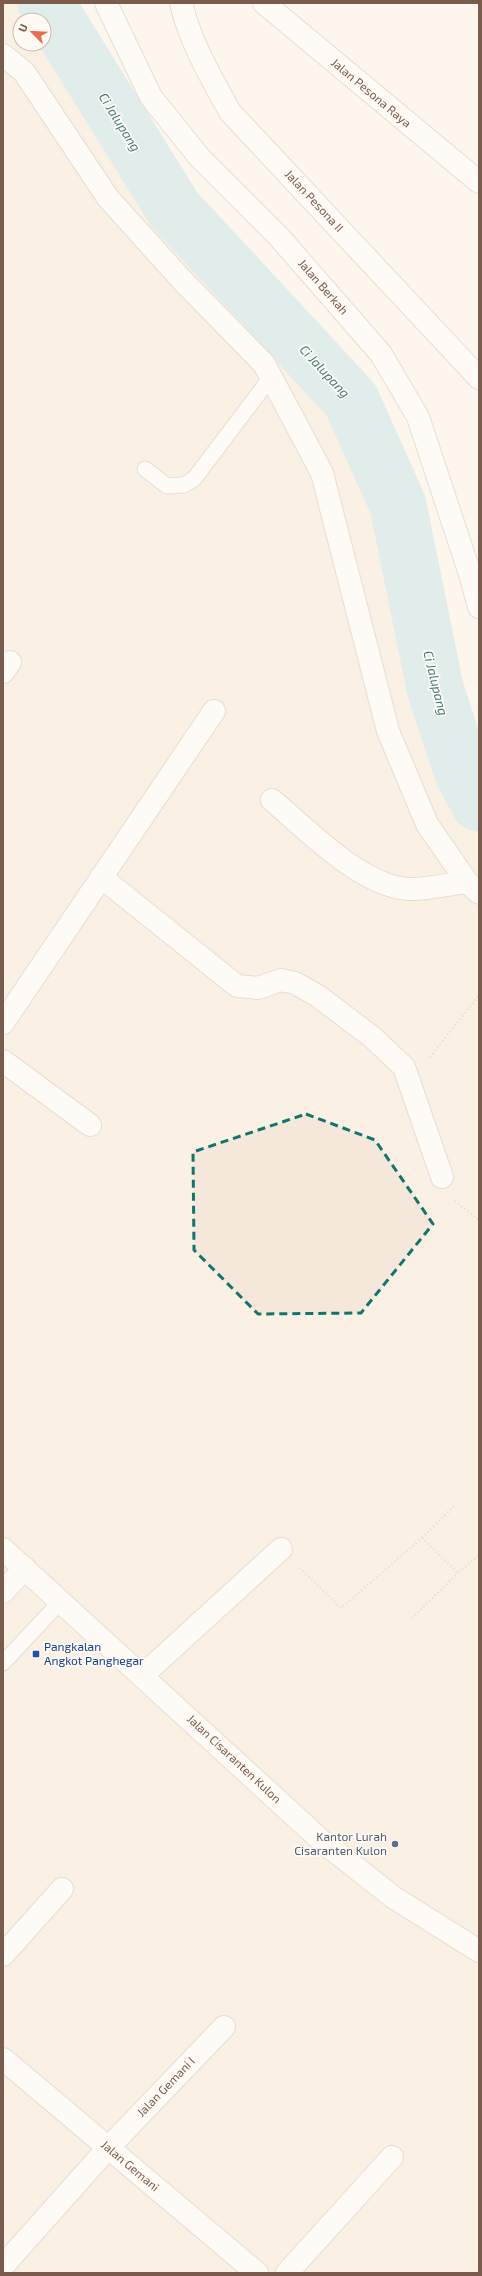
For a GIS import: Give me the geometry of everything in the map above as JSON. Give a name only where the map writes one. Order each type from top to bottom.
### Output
[{"type":"street","name":"Jalan Berkah","points":[[106,3],[151,98],[200,158],[280,238],[381,354],[418,417],[472,577],[479,606]]},
{"type":"street","name":"Jalan Pesona II","points":[[181,3],[185,20],[206,68],[230,112],[479,378]]},
{"type":"street","name":"Jalan Pesona Raya","points":[[264,3],[479,182]]},
{"type":"street","points":[[3,55],[24,72],[108,198],[181,279],[264,364],[322,473],[388,731],[427,824],[473,888]]},
{"type":"street","points":[[3,1024],[214,711]]},
{"type":"street","points":[[272,800],[344,862],[366,874],[392,885],[409,889],[473,888]]},
{"type":"street","points":[[101,877],[237,986],[258,988],[281,980],[295,983],[318,996],[372,1037],[404,1066],[442,1177]]},
{"type":"street","points":[[3,1061],[90,1125]]},
{"type":"street","name":"Jalan Cisaranten Kulon","points":[[3,1549],[143,1675],[322,1841],[393,1896],[479,1951]]},
{"type":"street","points":[[143,1675],[281,1549]]},
{"type":"street","points":[[3,1592],[25,1568]]},
{"type":"street","points":[[3,1955],[62,1889]]},
{"type":"street","name":"Jalan Gemani I","points":[[3,2266],[108,2148],[224,2027]]},
{"type":"street","name":"Jalan Gemani","points":[[3,2059],[258,2273]]},
{"type":"street","points":[[287,2273],[392,2157]]},
{"type":"lane","points":[[145,469],[167,486],[184,485],[194,479],[271,377]]},
{"type":"lane","points":[[3,1662],[61,1600]]},
{"type":"path","points":[[410,1083],[479,995]]},
{"type":"path","points":[[452,1197],[459,1206],[479,1220]]},
{"type":"path","points":[[281,1549],[341,1608],[422,1538],[455,1505]]},
{"type":"path","points":[[422,1538],[458,1573]]},
{"type":"path","points":[[412,1618],[458,1573],[479,1555]]},
{"type":"highlighted area","points":[[306,1114],[375,1140],[433,1224],[361,1313],[258,1314],[194,1250],[193,1152]]},
{"type":"shaded area","points":[[3,3],[27,3],[33,12],[12,12],[12,52],[52,52],[52,38],[145,170],[282,325],[334,391],[388,532],[422,688],[460,792],[479,824],[479,2273],[3,2273]]},
{"type":"waterway","name":"Ci Jalupang","points":[[46,3],[174,209],[351,400],[398,505],[435,688],[462,771],[479,803]]},
{"type":"place","name":"Pangkalan Angkot Panghegar","points":[[36,1654]]},
{"type":"place","name":"Kantor Lurah Cisaranten Kulon","points":[[395,1844]]}]
